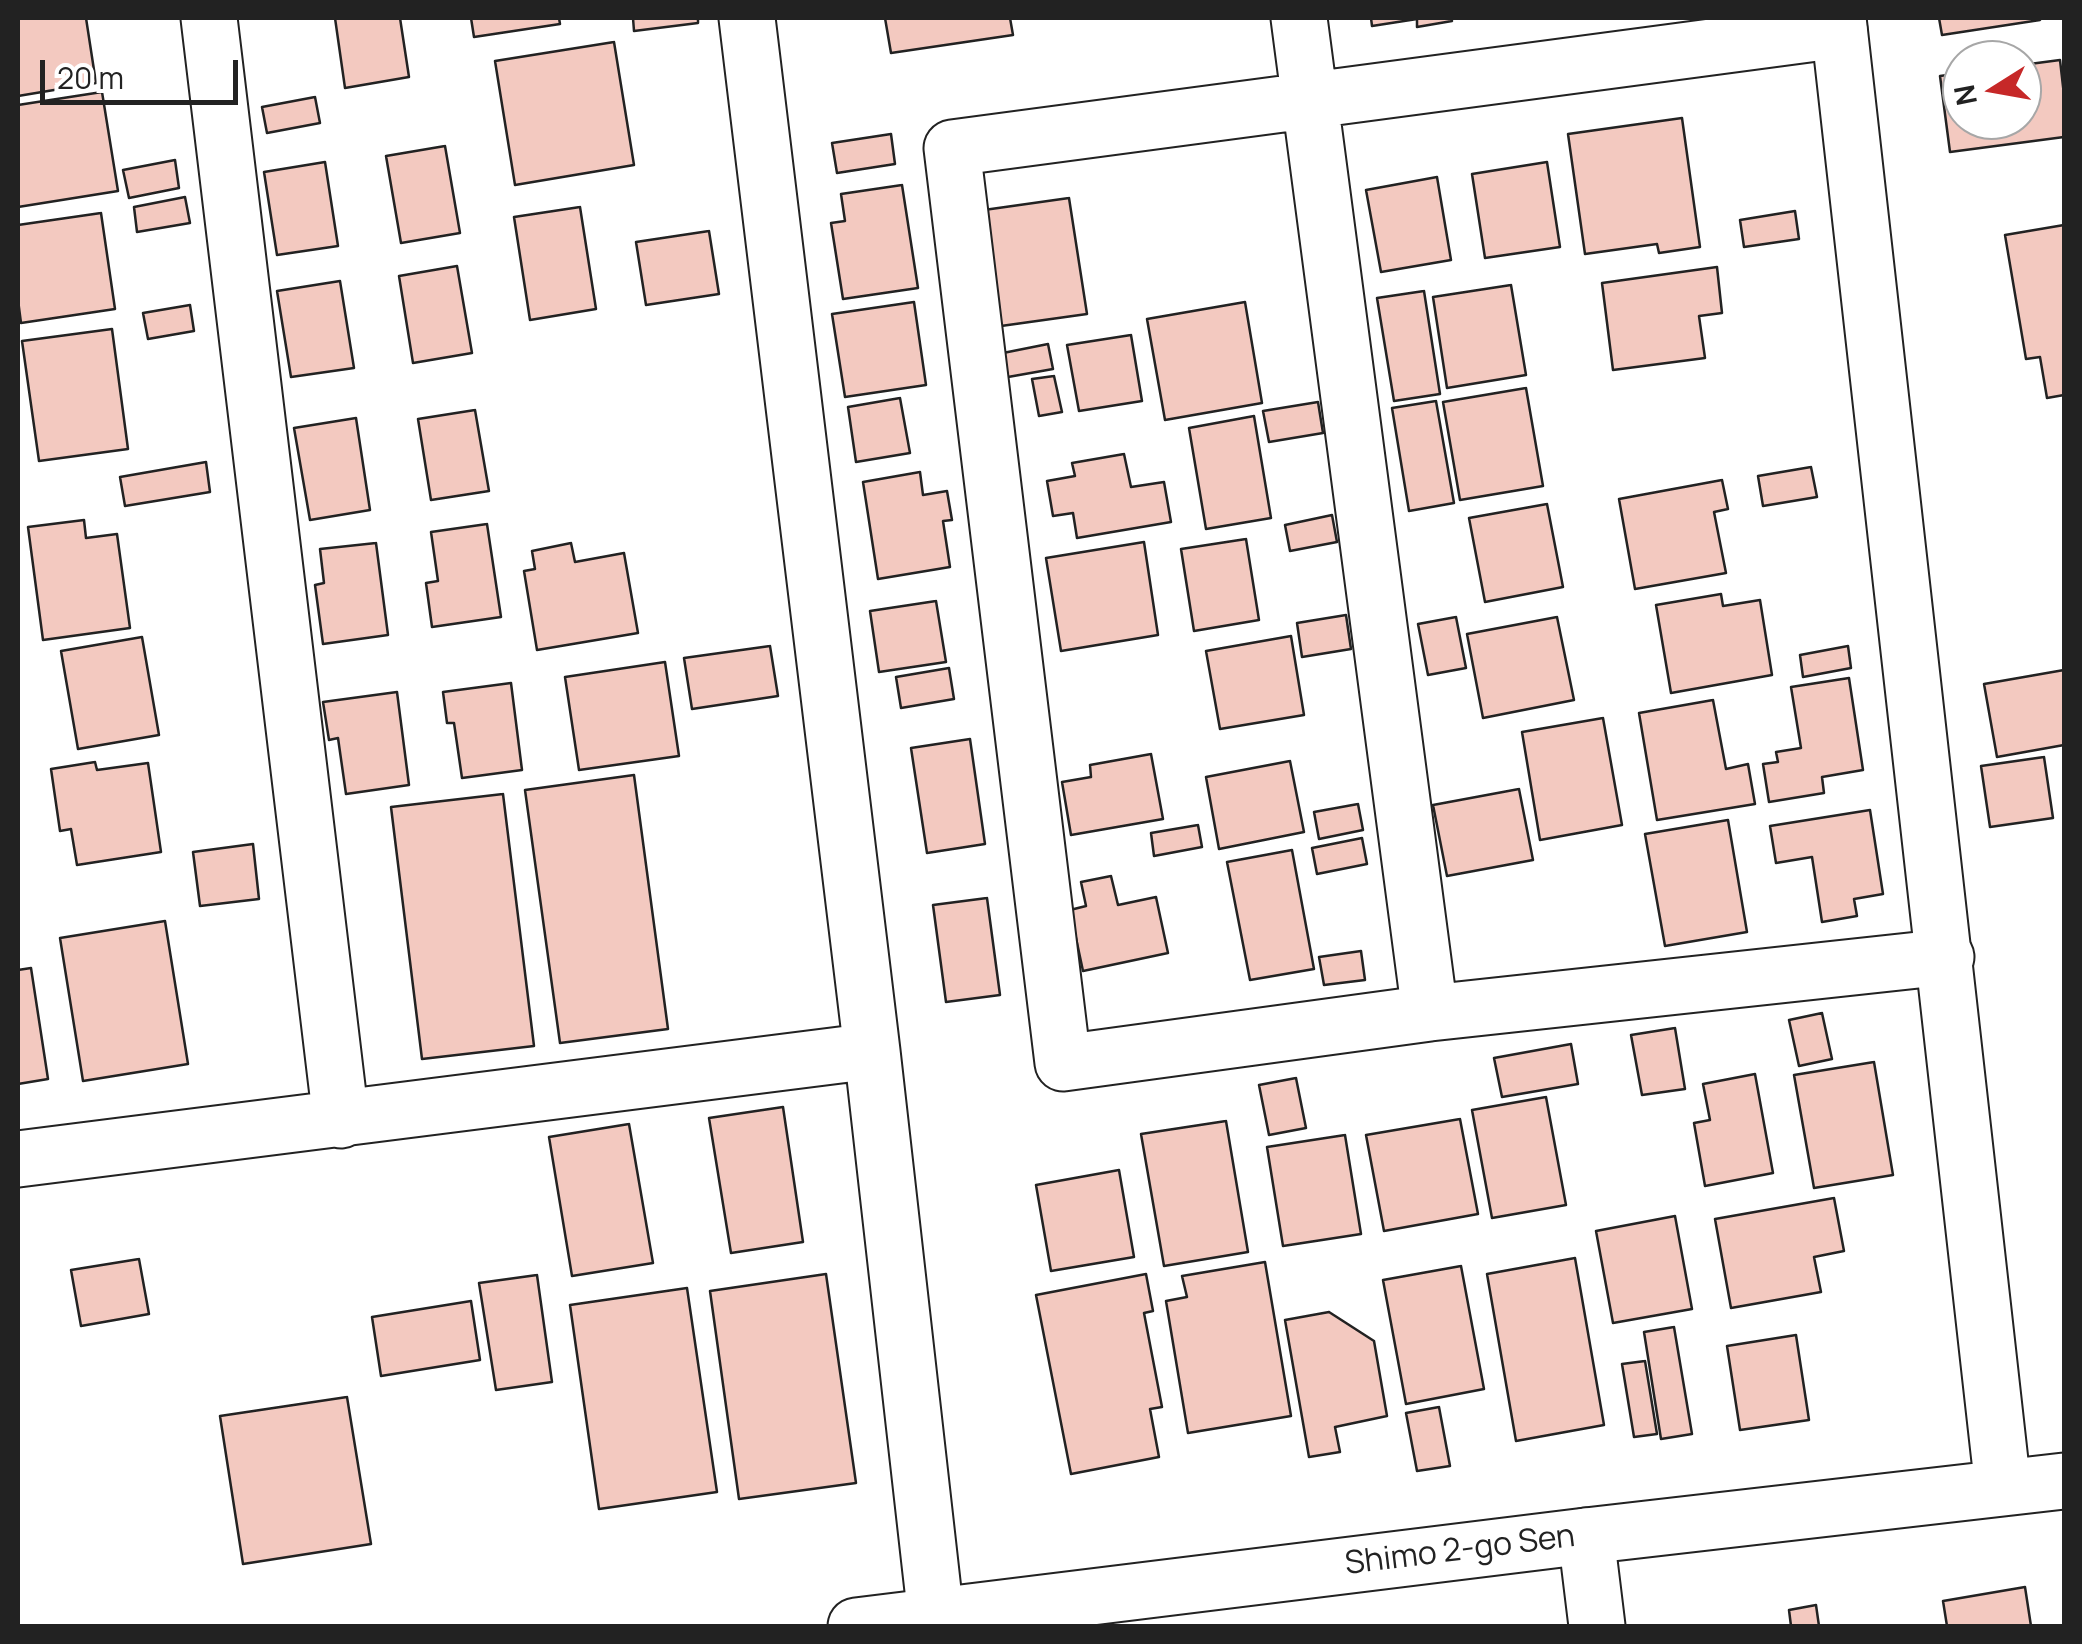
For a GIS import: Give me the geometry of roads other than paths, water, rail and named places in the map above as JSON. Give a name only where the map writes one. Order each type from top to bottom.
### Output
[{"type":"street","points":[[209,18],[342,1120]]},
{"type":"street","points":[[747,18],[936,1617]]},
{"type":"street","points":[[1299,18],[1430,1013]]},
{"type":"street","points":[[1946,957],[1430,1013],[1063,1063],[952,148],[1839,24],[1946,957],[2003,1488]]},
{"type":"street","points":[[18,1159],[872,1052]]},
{"type":"street","name":"Shimo 2-go Sen","points":[[856,1626],[2064,1481]]},
{"type":"street","points":[[1586,1536],[1597,1626]]}]
